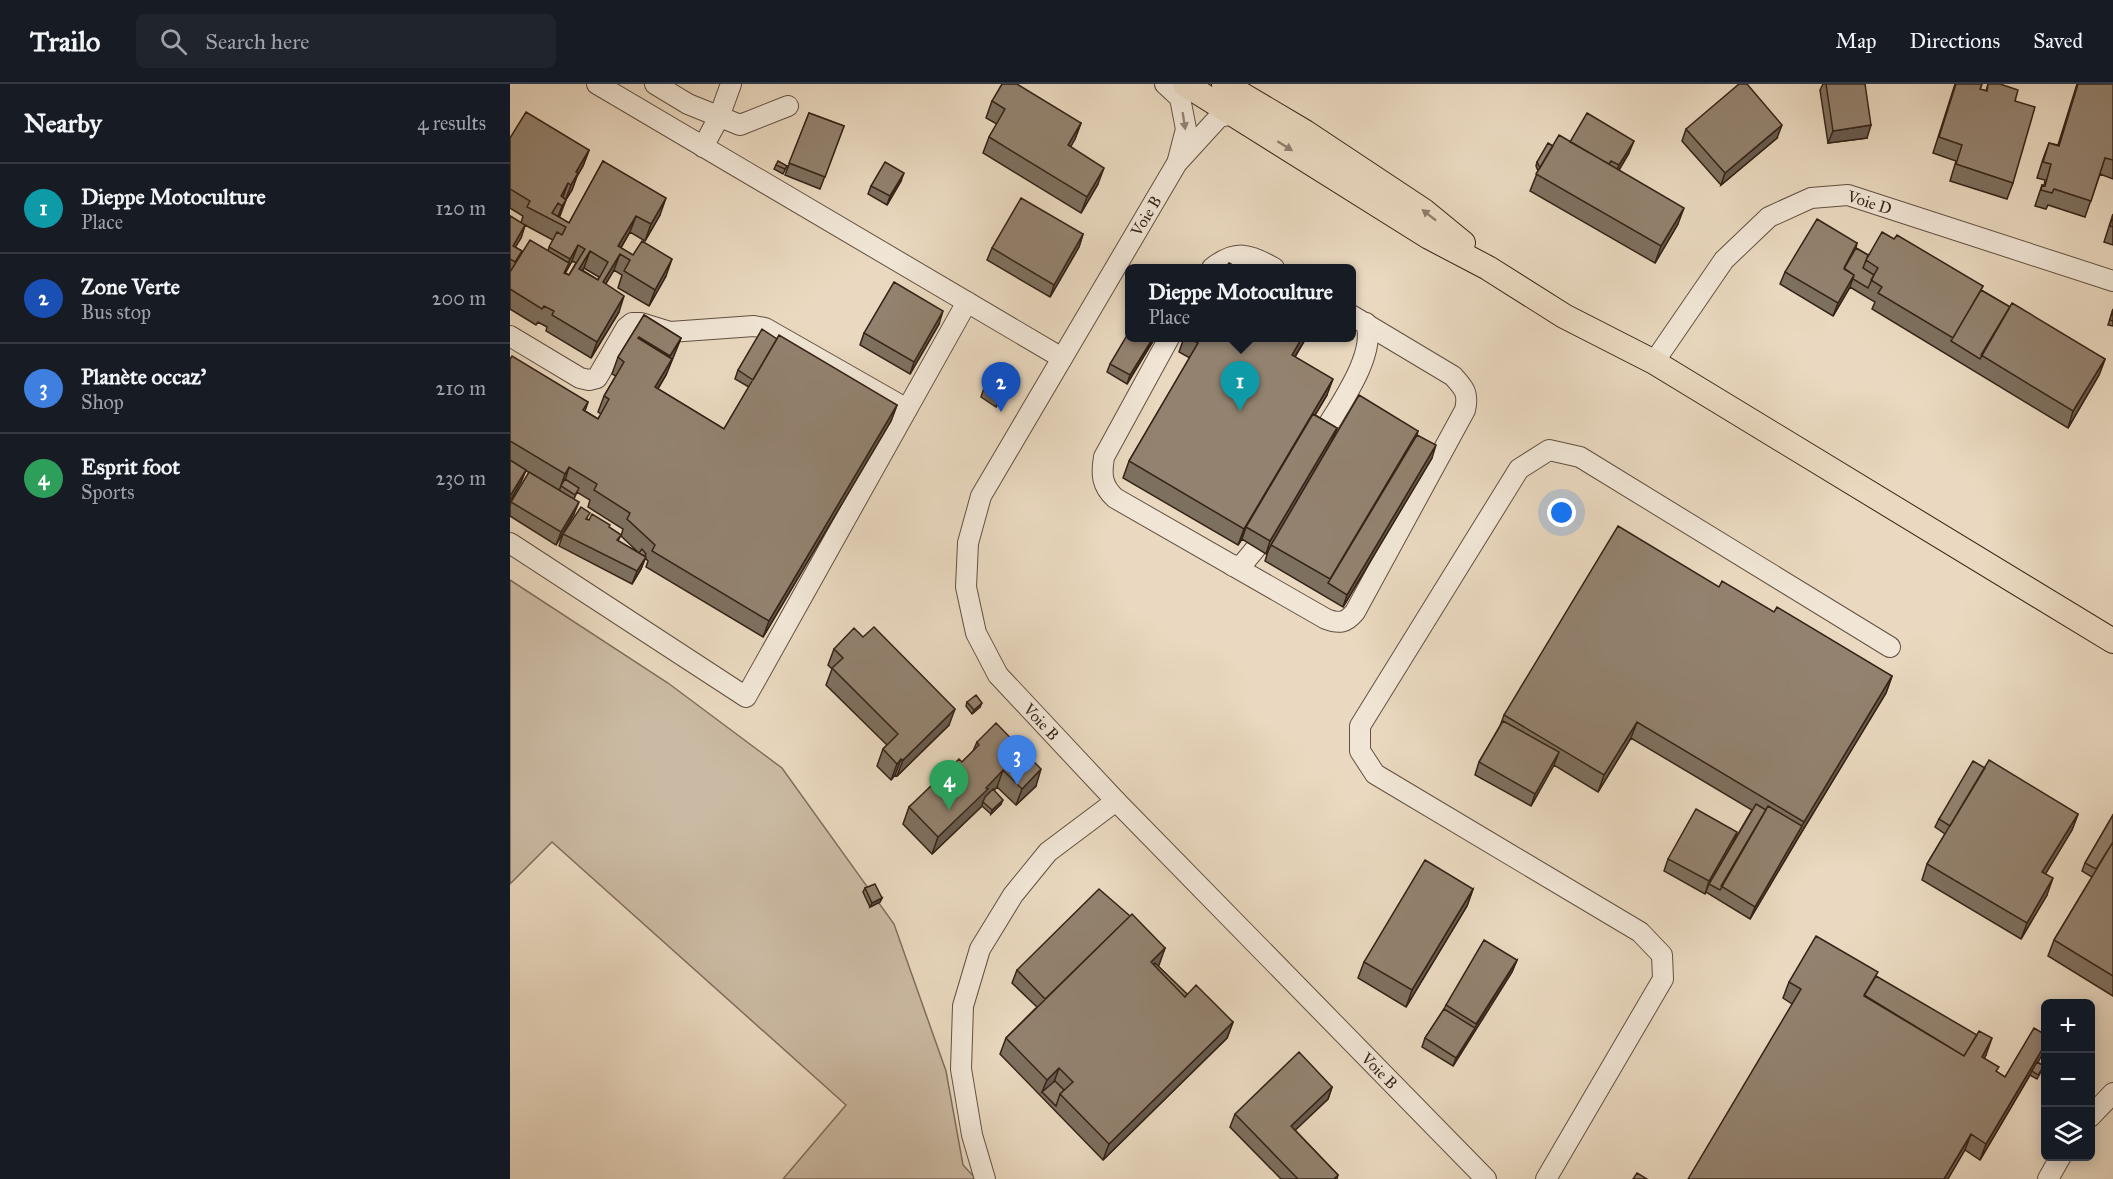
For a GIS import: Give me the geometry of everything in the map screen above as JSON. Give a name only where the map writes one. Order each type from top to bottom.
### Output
[{"type":"main road","points":[[1185,84],[1429,237],[1488,268],[1564,316],[1654,362],[2113,641]]},
{"type":"main road","points":[[1224,84],[1305,132],[1424,211],[1488,268]]},
{"type":"lane","points":[[597,84],[1062,358]]},
{"type":"lane","points":[[655,84],[688,104],[740,125],[788,106]]},
{"type":"lane","points":[[704,147],[719,117],[731,84]]},
{"type":"lane","name":"Voie B","points":[[1125,264],[1177,163],[1186,129],[1180,98],[1165,84]]},
{"type":"lane","name":"Voie B","points":[[1177,163],[1220,117],[1235,114]]},
{"type":"lane","name":"Voie D","points":[[1654,362],[1724,260],[1769,217],[1811,198],[1848,195],[2113,282]]},
{"type":"lane","points":[[1219,264],[1241,255],[1254,256],[1267,264]]},
{"type":"lane","name":"Voie B","points":[[1123,268],[1062,358],[981,496],[968,543],[966,588],[976,633],[998,675],[1116,801],[1486,1179]]},
{"type":"lane","points":[[510,543],[746,696],[967,302]]},
{"type":"lane","points":[[1322,435],[1364,362],[1368,330],[1358,319]]},
{"type":"lane","points":[[1166,342],[1104,457],[1103,483],[1107,491],[1115,498],[1336,623],[1350,618],[1361,602],[1465,410],[1468,399],[1465,390],[1453,376],[1358,319]]},
{"type":"lane","points":[[510,336],[580,378],[589,380],[597,378],[626,328],[632,323],[641,323],[670,332],[765,327],[907,409]]},
{"type":"lane","points":[[1546,1179],[1663,979],[1662,955],[1640,932],[1375,774],[1360,751],[1360,726],[1519,470],[1549,450],[1580,457],[1890,646]]},
{"type":"lane","points":[[1233,566],[1242,565],[1256,548]]},
{"type":"lane","points":[[985,1179],[972,1136],[961,1069],[963,1006],[980,949],[1013,895],[1048,852],[1116,801]]},
{"type":"lane","points":[[2095,1113],[2113,1094]]},
{"type":"lane","points":[[2048,1179],[2058,1161]]},
{"type":"shaded area","points":[[510,580],[668,683],[782,768],[894,924],[946,1071],[963,1165],[976,1179],[783,1179],[846,1105],[552,842],[510,884]]},
{"type":"building","points":[[1002,84],[1017,84],[1081,123],[1068,145],[1104,168],[1087,197],[989,137],[1005,109],[992,101]]},
{"type":"building","points":[[1739,84],[1747,84],[1782,125],[1725,173],[1686,129]]},
{"type":"building","points":[[1826,84],[1865,84],[1871,125],[1833,131]]},
{"type":"building","points":[[1956,84],[1982,84],[1980,89],[1987,91],[1988,84],[2000,84],[2018,90],[2015,101],[2035,107],[2013,183],[1956,164],[1962,145],[1939,137]]},
{"type":"building","points":[[2078,84],[2113,84],[2113,160],[2105,158],[2091,201],[2054,189],[2052,193],[2041,190],[2042,185],[2045,186],[2051,164],[2043,162],[2049,143],[2059,146]]},
{"type":"building","points":[[526,112],[589,150],[571,185],[568,183],[561,196],[566,200],[562,206],[558,203],[552,213],[569,223],[603,161],[666,198],[651,224],[636,216],[618,246],[633,255],[642,241],[672,259],[655,290],[624,271],[630,260],[620,254],[603,282],[624,296],[597,342],[552,315],[554,311],[544,306],[542,309],[510,289],[510,272],[530,240],[569,263],[564,273],[569,275],[585,249],[578,245],[570,259],[549,247],[557,232],[562,235],[566,227],[527,207],[530,201],[510,189],[510,138]],"holes":[[[590,251],[608,262],[598,280],[579,269]]]},
{"type":"building","points":[[809,113],[844,126],[825,177],[789,163]]},
{"type":"building","points":[[1587,113],[1634,141],[1619,165],[1611,161],[1609,164],[1570,142]]},
{"type":"building","points":[[1559,135],[1684,208],[1661,246],[1536,174]]},
{"type":"building","points":[[1548,143],[1553,146],[1540,168],[1537,162]]},
{"type":"building","points":[[778,161],[787,166],[785,169],[776,165]]},
{"type":"building","points":[[885,162],[904,173],[890,196],[871,186]]},
{"type":"building","points":[[1021,198],[1083,234],[1054,285],[992,248]]},
{"type":"building","points":[[510,216],[525,225],[513,246],[522,251],[515,262],[510,259]]},
{"type":"building","points":[[1817,219],[1857,243],[1844,268],[1854,275],[1838,303],[1785,272]]},
{"type":"building","points":[[1882,232],[1894,239],[1897,235],[1983,286],[1953,338],[1878,293],[1882,287],[1871,280],[1878,268],[1866,260]]},
{"type":"building","points":[[1856,248],[1868,255],[1863,268],[1874,275],[1868,288],[1853,279],[1854,275],[1844,269]]},
{"type":"building","points":[[894,282],[943,311],[914,362],[864,333]]},
{"type":"building","points":[[1981,290],[2010,307],[1980,359],[1951,341]]},
{"type":"building","points":[[2012,303],[2105,359],[2073,411],[1981,355]]},
{"type":"building","points":[[644,315],[681,338],[670,356],[638,338],[672,359],[655,387],[724,429],[779,335],[897,405],[769,621],[652,551],[655,545],[627,519],[630,513],[594,490],[597,484],[569,467],[565,474],[510,441],[510,359],[512,356],[588,402],[583,410],[598,419],[609,399],[604,396],[624,362],[618,357]]},
{"type":"building","points":[[762,329],[777,339],[753,380],[738,370]]},
{"type":"building","points":[[1125,339],[1125,342],[1151,342],[1130,375],[1110,364]]},
{"type":"building","points":[[1196,342],[1300,342],[1292,355],[1333,379],[1244,529],[1129,461],[1198,343]]},
{"type":"building","points":[[999,366],[1014,375],[999,398],[984,388]]},
{"type":"building","points":[[1359,395],[1418,431],[1330,579],[1271,545]]},
{"type":"building","points":[[1313,414],[1337,428],[1270,541],[1246,527]]},
{"type":"building","points":[[1417,435],[1436,445],[1347,595],[1328,583]]},
{"type":"building","points":[[510,460],[526,470],[510,496]]},
{"type":"building","points":[[529,472],[579,502],[561,532],[511,502]]},
{"type":"building","points":[[565,479],[579,488],[575,495],[561,486]]},
{"type":"building","points":[[581,507],[590,513],[586,519],[589,520],[592,514],[610,525],[609,527],[621,535],[617,540],[646,557],[637,571],[563,534]]},
{"type":"building","points":[[1618,526],[1719,587],[1722,581],[1774,612],[1777,607],[1892,676],[1804,822],[1637,722],[1604,775],[1504,715]]},
{"type":"building","points":[[642,549],[646,554],[645,556],[639,553]]},
{"type":"building","points":[[874,627],[955,709],[897,764],[883,749],[898,734],[832,668],[843,658],[834,649],[854,628],[863,637]]},
{"type":"building","points":[[976,695],[982,703],[974,710],[967,702]]},
{"type":"building","points":[[1503,721],[1559,752],[1535,794],[1479,762]]},
{"type":"building","points":[[996,723],[1041,769],[1022,789],[1003,770],[986,788],[988,789],[938,837],[909,807],[959,759],[962,762],[979,745],[977,742]]},
{"type":"building","points":[[1989,760],[2078,814],[2042,872],[2053,878],[2027,923],[1927,864]]},
{"type":"building","points":[[1973,761],[1985,768],[1950,826],[1939,819]]},
{"type":"building","points":[[993,789],[1003,800],[992,810],[983,802]]},
{"type":"building","points":[[1756,804],[1766,810],[1720,890],[1709,884]]},
{"type":"building","points":[[1768,806],[1802,826],[1755,907],[1721,886]]},
{"type":"building","points":[[1696,809],[1737,832],[1709,881],[1668,859]]},
{"type":"building","points":[[2113,815],[2113,842],[2096,869],[2085,863]]},
{"type":"building","points":[[2113,842],[2113,976],[2054,940]]},
{"type":"building","points":[[1425,860],[1473,889],[1412,990],[1364,962]]},
{"type":"building","points":[[875,884],[882,898],[872,903],[865,888]]},
{"type":"building","points":[[1099,889],[1130,916],[1045,999],[1017,970]]},
{"type":"building","points":[[1132,914],[1165,948],[1151,962],[1185,997],[1196,985],[1233,1022],[1109,1144],[1060,1094],[1073,1082],[1059,1068],[1047,1080],[1006,1038]]},
{"type":"building","points":[[1816,936],[1878,972],[1864,995],[1964,1056],[1979,1031],[1992,1038],[1982,1057],[1999,1067],[1996,1071],[2005,1077],[2034,1028],[2041,1032],[2041,1051],[1986,1144],[1971,1134],[1944,1179],[1688,1179],[1801,989],[1789,982]]},
{"type":"building","points":[[1484,940],[1517,960],[1476,1024],[1446,1005]]},
{"type":"building","points":[[1155,963],[1187,994],[1185,997],[1154,965]]},
{"type":"building","points":[[1876,976],[1977,1035],[1964,1056],[1864,996]]},
{"type":"building","points":[[1444,1009],[1475,1028],[1456,1058],[1425,1038]]},
{"type":"building","points":[[1299,1052],[1332,1087],[1291,1126],[1338,1175],[1334,1179],[1298,1179],[1235,1114]]},
{"type":"building","points":[[2037,1062],[2041,1064],[2038,1075],[2032,1071]]},
{"type":"building","points":[[1055,1081],[1064,1090],[1056,1106],[1042,1092]]},
{"type":"building","points":[[1637,1173],[1647,1179],[1633,1179]]},
{"type":"place","name":"Dieppe Motoculture","points":[[1240,411]]},
{"type":"place","name":"Zone Verte","points":[[1001,412]]},
{"type":"place","name":"Planète occaz'","points":[[1017,785]]},
{"type":"place","name":"Esprit foot","points":[[949,810]]}]
